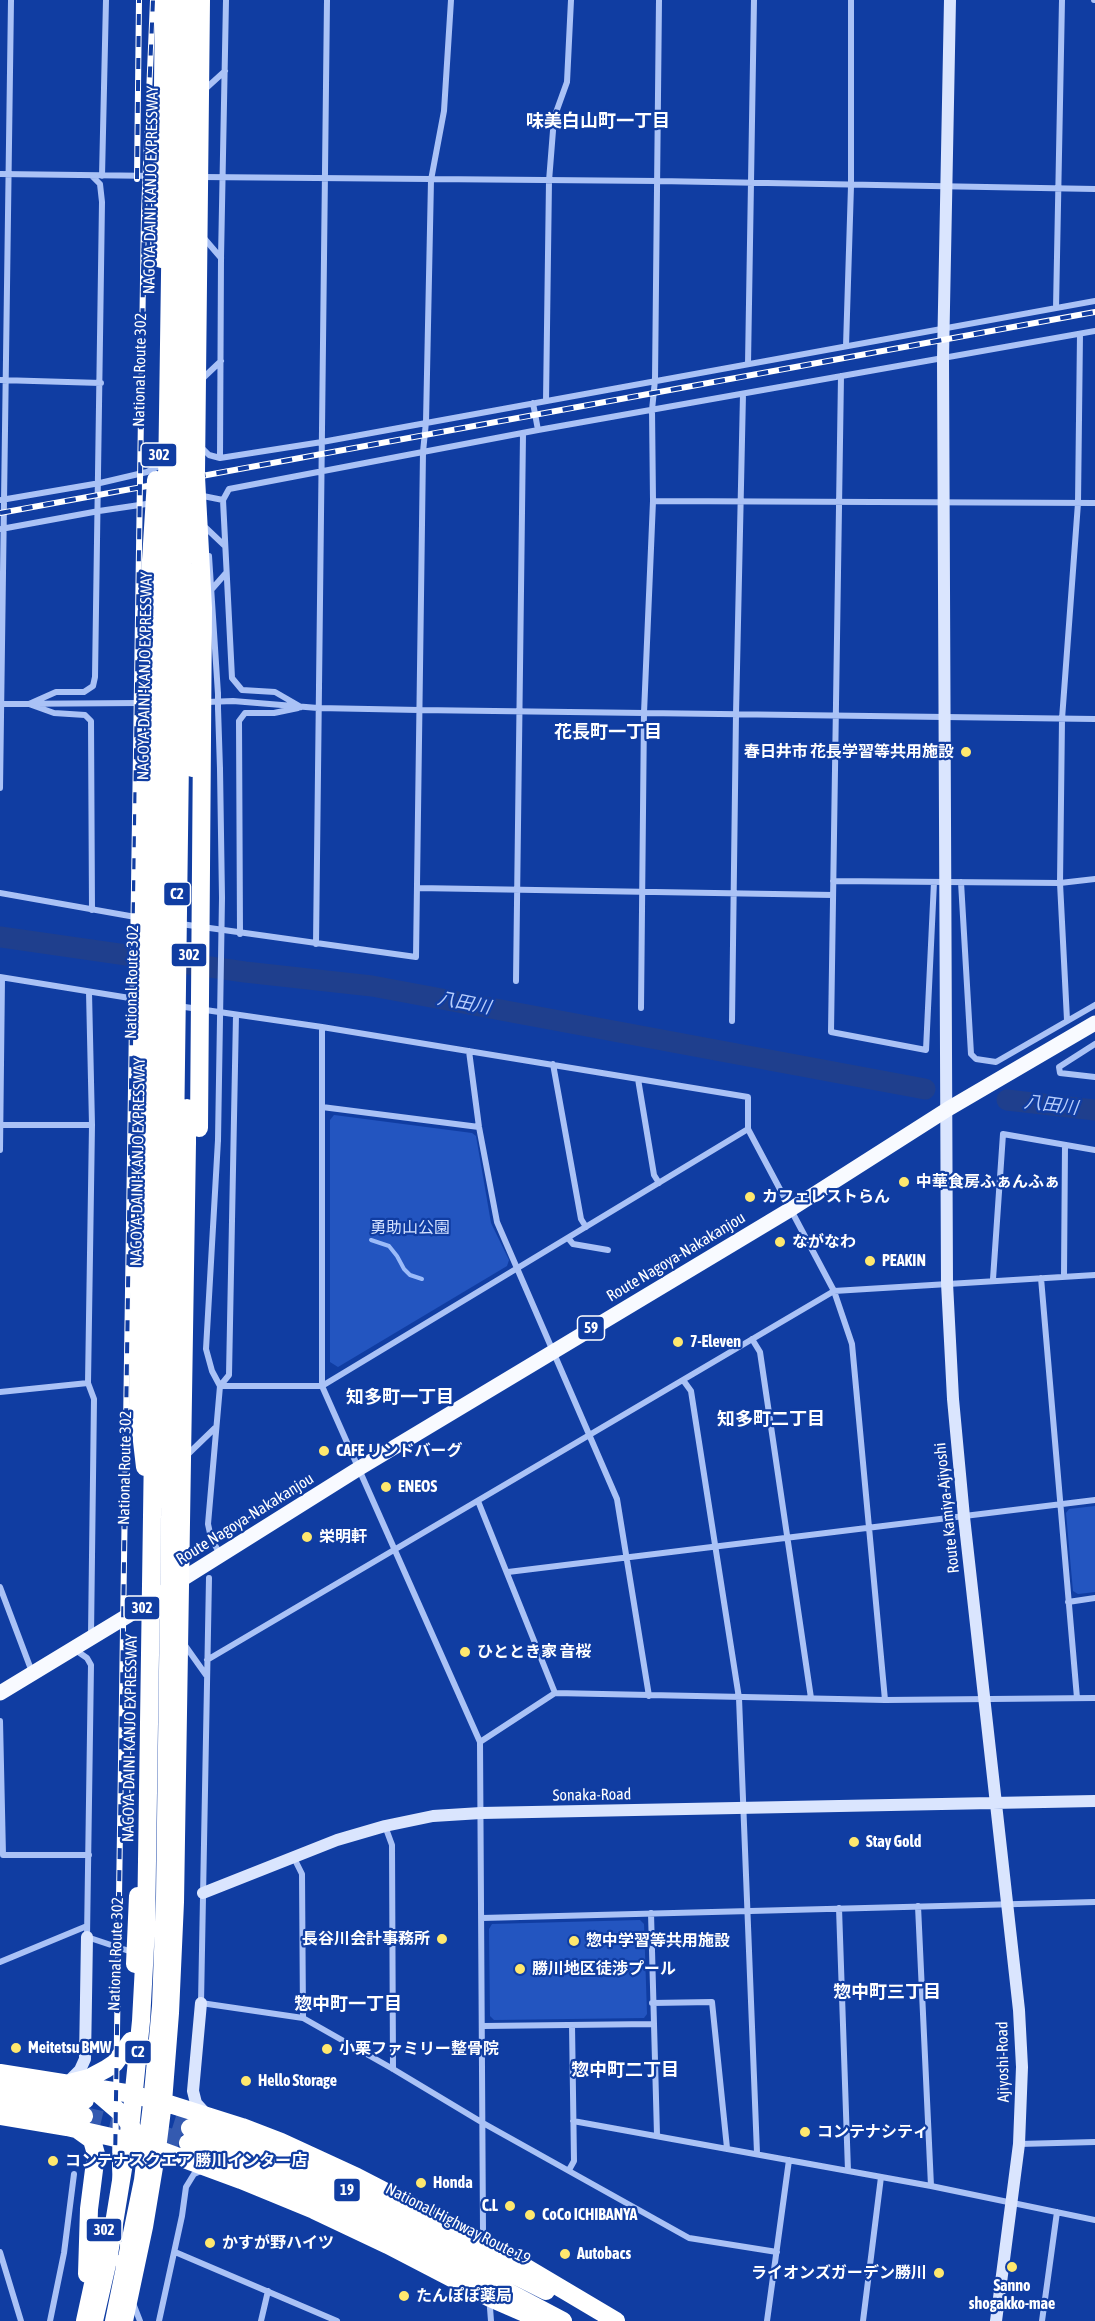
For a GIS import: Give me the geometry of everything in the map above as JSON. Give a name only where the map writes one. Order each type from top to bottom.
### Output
[{"type":"highway","name":"National Route 302","points":[[124,2321],[150,2191],[140,2138],[123,2115],[131,2041],[136,1958],[145,1467],[138,1407],[152,916],[164,0]]},
{"type":"highway","name":"NAGOYA-DAINI-KANJO EXPRESSWAY","points":[[114,2321],[142,2180],[152,2104],[162,1995],[165,1898],[177,343],[174,0]]},
{"type":"highway","name":"NAGOYA-DAINI-KANJO EXPRESSWAY","points":[[94,2321],[116,2219],[131,2120],[141,2021],[146,1928],[177,343],[190,0]]},
{"type":"highway","name":"National Route 302","points":[[85,2321],[100,2251],[140,2138],[162,2111],[174,1947],[183,1459],[201,0]]},
{"type":"highway","points":[[145,1123],[148,608],[153,516],[177,343]]},
{"type":"highway","points":[[177,343],[204,608],[199,1128],[185,1260]]},
{"type":"highway","points":[[0,2073],[65,2083],[89,2078],[115,2063],[131,2041]]},
{"type":"highway","points":[[167,2065],[173,2093],[186,2109]]},
{"type":"highway","points":[[65,2083],[83,2108],[96,2154],[89,2210],[85,2321]]},
{"type":"highway","points":[[0,2086],[83,2108],[140,2138],[324,2215],[388,2245],[490,2303],[543,2321]]},
{"type":"highway","points":[[126,2093],[140,2138]]},
{"type":"highway","points":[[0,2116],[83,2108],[126,2093],[162,2111]]},
{"type":"highway","points":[[0,2102],[83,2108],[105,2097],[123,2115]]},
{"type":"highway","points":[[140,2138],[157,2113],[162,2111],[186,2109],[242,2127],[316,2157],[483,2237],[616,2321]]},
{"type":"highway","name":"National Highway Route 19","points":[[563,2321],[345,2206],[189,2135],[265,2154],[346,2190],[607,2321]]},
{"type":"highway","points":[[150,2191],[155,2180],[167,2169],[184,2163],[204,2166]]},
{"type":"main road","name":"Route Nagoya-Nakakanjou","points":[[0,1693],[91,1639],[358,1469],[791,1209],[948,1109],[1095,1023]]},
{"type":"street","points":[[0,788],[2,500],[11,0]]},
{"type":"street","points":[[102,176],[106,0]]},
{"type":"street","points":[[220,458],[226,0]]},
{"type":"street","points":[[316,944],[327,0]]},
{"type":"street","points":[[0,893],[92,910],[152,916],[240,934],[416,957],[423,452],[426,422],[431,180],[444,111],[452,0]]},
{"type":"street","points":[[546,401],[549,181],[554,118],[567,82],[571,0]]},
{"type":"street","points":[[641,1008],[644,713],[653,501],[652,410],[655,380],[660,0]]},
{"type":"street","points":[[748,364],[754,0]]},
{"type":"street","points":[[846,346],[851,186],[850,0]]},
{"type":"street","name":"Route Kamiya-Ajiyoshi","points":[[950,0],[943,358],[944,717],[941,882],[948,1109],[947,1283],[953,1399],[995,1803]]},
{"type":"street","points":[[1056,308],[1056,189],[1062,0]]},
{"type":"street","points":[[200,94],[225,71]]},
{"type":"street","points":[[0,174],[658,181],[1095,189]]},
{"type":"street","points":[[29,704],[56,692],[84,692],[89,690],[94,682],[100,483],[102,202],[100,184],[92,176]]},
{"type":"street","points":[[199,232],[221,258]]},
{"type":"street","points":[[196,439],[209,455],[220,458],[322,442],[1095,300]]},
{"type":"street","points":[[301,707],[275,692],[246,691],[234,683],[232,678],[223,500],[226,491],[232,488],[538,430],[1095,331]]},
{"type":"street","points":[[1067,1020],[1060,883],[1062,719],[1078,503],[1080,334]]},
{"type":"street","points":[[197,384],[220,361]]},
{"type":"street","points":[[841,376],[831,1032],[926,1050],[941,882]]},
{"type":"street","points":[[4,380],[101,382]]},
{"type":"street","points":[[732,1021],[743,394]]},
{"type":"street","points":[[533,403],[538,430]]},
{"type":"street","points":[[516,981],[523,434]]},
{"type":"street","points":[[2,500],[100,483],[147,472],[159,466]]},
{"type":"street","points":[[207,538],[195,495],[223,500]]},
{"type":"street","points":[[653,501],[1095,503]]},
{"type":"street","points":[[2,529],[150,502],[159,506]]},
{"type":"street","points":[[206,528],[225,546]]},
{"type":"street","points":[[208,548],[218,694],[222,898],[218,1140],[206,1349],[210,1365],[220,1386],[208,1524],[211,1538],[221,1555]]},
{"type":"street","points":[[212,589],[227,573]]},
{"type":"street","points":[[193,658],[215,629]]},
{"type":"street","points":[[207,702],[233,701],[318,708],[419,710],[1095,719]]},
{"type":"street","points":[[1,704],[140,703]]},
{"type":"street","points":[[29,704],[54,713],[85,715],[91,721],[92,910]]},
{"type":"street","points":[[240,934],[238,721],[245,713],[274,713],[301,707]]},
{"type":"street","points":[[833,881],[1060,883],[1095,879]]},
{"type":"street","points":[[961,882],[971,1054],[976,1059],[996,1062],[1095,1005]]},
{"type":"street","points":[[417,888],[833,895]]},
{"type":"street","points":[[0,1150],[1,977],[146,1001]]},
{"type":"street","points":[[89,992],[92,1125],[88,1383],[94,1399],[91,1639]]},
{"type":"street","points":[[157,1003],[322,1027],[748,1097],[748,1129],[834,1291],[852,1344],[885,1700]]},
{"type":"street","points":[[220,1386],[229,1375],[236,1015]]},
{"type":"street","points":[[322,1027],[322,1386],[480,1742],[483,2237]]},
{"type":"street","points":[[1095,1044],[1059,1067],[1060,1073],[1095,1077]]},
{"type":"street","points":[[469,1051],[479,1127],[497,1222],[617,1499],[649,1696]]},
{"type":"street","points":[[553,1064],[581,1219],[586,1227]]},
{"type":"street","points":[[638,1079],[654,1174],[659,1183]]},
{"type":"street","points":[[322,1107],[479,1127]]},
{"type":"street","points":[[0,1125],[92,1125]]},
{"type":"street","points":[[220,1386],[322,1386],[748,1129]]},
{"type":"street","points":[[993,1280],[1002,1134],[1095,1150]]},
{"type":"street","points":[[1064,1276],[1065,1144]]},
{"type":"street","points":[[568,1238],[573,1244],[608,1250]]},
{"type":"street","points":[[207,1660],[834,1291],[1095,1275]]},
{"type":"street","points":[[1041,1278],[1077,1698]]},
{"type":"street","points":[[752,1339],[760,1352],[811,1698]]},
{"type":"street","points":[[684,1380],[691,1391],[739,1698],[757,2153]]},
{"type":"street","points":[[0,1392],[88,1383]]},
{"type":"street","points":[[183,1459],[209,1436],[216,1425]]},
{"type":"street","points":[[508,1572],[1095,1500]]},
{"type":"street","points":[[478,1501],[555,1693]]},
{"type":"street","points":[[208,2115],[196,2103],[193,2091],[201,2003],[209,1578]]},
{"type":"street","points":[[0,1587],[32,1672]]},
{"type":"street","points":[[1068,1602],[1095,1598]]},
{"type":"street","points":[[180,1639],[207,1675]]},
{"type":"street","points":[[65,2083],[80,2070],[85,2059],[89,1855],[91,1665],[87,1658],[73,1649]]},
{"type":"street","points":[[480,1742],[555,1693],[885,1700],[1095,1698]]},
{"type":"street","points":[[0,1721],[2,1855],[89,1855]]},
{"type":"street","points":[[995,1803],[1095,1801]]},
{"type":"street","name":"Sonaka-Road","points":[[203,1893],[337,1840],[385,1826],[434,1816],[481,1813],[995,1803]]},
{"type":"street","name":"Ajiyoshi-Road","points":[[995,1803],[1019,2010],[1022,2067],[1018,2145],[996,2321]]},
{"type":"street","points":[[385,1826],[392,1845],[393,2069]]},
{"type":"street","points":[[294,1857],[302,1874],[303,2018]]},
{"type":"street","points":[[482,1918],[1095,1902]]},
{"type":"street","points":[[918,1906],[930,2186]]},
{"type":"street","points":[[839,1908],[848,2171]]},
{"type":"street","points":[[651,1913],[652,2024],[657,2135]]},
{"type":"street","points":[[0,1962],[87,1932],[132,1952],[136,1958]]},
{"type":"street","points":[[652,2003],[712,2002],[727,2148]]},
{"type":"street","points":[[201,2003],[303,2018],[483,2123],[689,2238],[777,2252]]},
{"type":"street","points":[[483,2026],[652,2024]]},
{"type":"street","points":[[569,2170],[574,2161],[572,2025]]},
{"type":"street","points":[[573,2121],[757,2153],[1095,2220]]},
{"type":"street","points":[[1018,2145],[1095,2142]]},
{"type":"street","points":[[767,2321],[789,2160]]},
{"type":"street","points":[[159,2321],[175,2252],[186,2187],[204,2166]]},
{"type":"street","points":[[50,2321],[64,2253],[74,2174]]},
{"type":"street","points":[[863,2321],[881,2177]]},
{"type":"street","points":[[1042,2321],[1057,2212]]},
{"type":"street","points":[[0,2252],[21,2321]]},
{"type":"street","points":[[175,2252],[337,2321]]},
{"type":"street","points":[[261,2321],[268,2291]]},
{"type":"street","points":[[130,2294],[140,2321]]},
{"type":"street","points":[[490,2303],[491,2321]]},
{"type":"green space","name":"勇助山公園","points":[[334,1115],[472,1133],[476,1136],[491,1223],[509,1260],[507,1266],[338,1367],[330,1362],[330,1120]]},
{"type":"green space","points":[[1095,1506],[1095,1592],[1078,1594],[1073,1591],[1066,1513],[1069,1509]]},
{"type":"green space","points":[[640,1920],[644,1924],[647,2014],[644,2018],[494,2020],[490,2016],[489,1929],[492,1924]]},
{"type":"waterway","name":"八田川","points":[[0,937],[245,972],[372,986],[925,1089]]},
{"type":"waterway","name":"八田川","points":[[1007,1100],[1095,1110]]},
{"type":"waterway","points":[[371,1240],[389,1246],[404,1269],[410,1275],[422,1279]]},
{"type":"tunnel","points":[[148,2115],[190,2128]]},
{"type":"tunnel","points":[[84,2116],[153,2132],[188,2143]]},
{"type":"railway","points":[[137,179],[139,0]]},
{"type":"railway","points":[[121,2321],[115,2166],[144,212],[153,0]]},
{"type":"railway","points":[[0,513],[1095,312]]},
{"type":"place","name":"春日井市 花長学習等共用施設","points":[[966,752]]},
{"type":"place","name":"中華食房ふぁんふぁ","points":[[904,1182]]},
{"type":"place","name":"カフェレストらん","points":[[750,1197]]},
{"type":"place","name":"ながなわ","points":[[780,1242]]},
{"type":"place","name":"PEAKIN","points":[[870,1261]]},
{"type":"place","name":"7-Eleven","points":[[678,1342]]},
{"type":"place","name":"CAFE リンドバーグ","points":[[324,1451]]},
{"type":"place","name":"ENEOS","points":[[386,1487]]},
{"type":"place","name":"栄明軒","points":[[307,1537]]},
{"type":"place","name":"ひととき家 音桜","points":[[465,1652]]},
{"type":"place","name":"Stay Gold","points":[[854,1842]]},
{"type":"place","name":"長谷川会計事務所","points":[[442,1939]]},
{"type":"place","name":"惣中学習等共用施設","points":[[574,1941]]},
{"type":"place","name":"勝川地区徒渉プール","points":[[520,1969]]},
{"type":"place","name":"Meitetsu BMW","points":[[16,2048]]},
{"type":"place","name":"小栗ファミリー整骨院","points":[[327,2049]]},
{"type":"place","name":"Hello Storage","points":[[246,2081]]},
{"type":"place","name":"コンテナシティ","points":[[805,2132]]},
{"type":"place","name":"コンテナスクエア 勝川インター店","points":[[53,2161]]},
{"type":"place","name":"Honda","points":[[421,2183]]},
{"type":"place","name":"C.L","points":[[510,2206]]},
{"type":"place","name":"CoCo ICHIBANYA","points":[[530,2215]]},
{"type":"place","name":"かすが野ハイツ","points":[[210,2243]]},
{"type":"place","name":"Autobacs","points":[[565,2254]]},
{"type":"place","name":"Sanno shogakko-mae","points":[[1012,2267]]},
{"type":"place","name":"ライオンズガーデン勝川","points":[[939,2273]]},
{"type":"place","name":"たんぽぽ薬局","points":[[404,2296]]},
{"type":"district","name":"味美白山町一丁目","points":[[598,121]]},
{"type":"district","name":"花長町一丁目","points":[[608,732]]},
{"type":"district","name":"知多町一丁目","points":[[400,1397]]},
{"type":"district","name":"知多町二丁目","points":[[771,1419]]},
{"type":"district","name":"惣中町三丁目","points":[[887,1992]]},
{"type":"district","name":"惣中町一丁目","points":[[348,2004]]},
{"type":"district","name":"惣中町二丁目","points":[[625,2070]]}]
